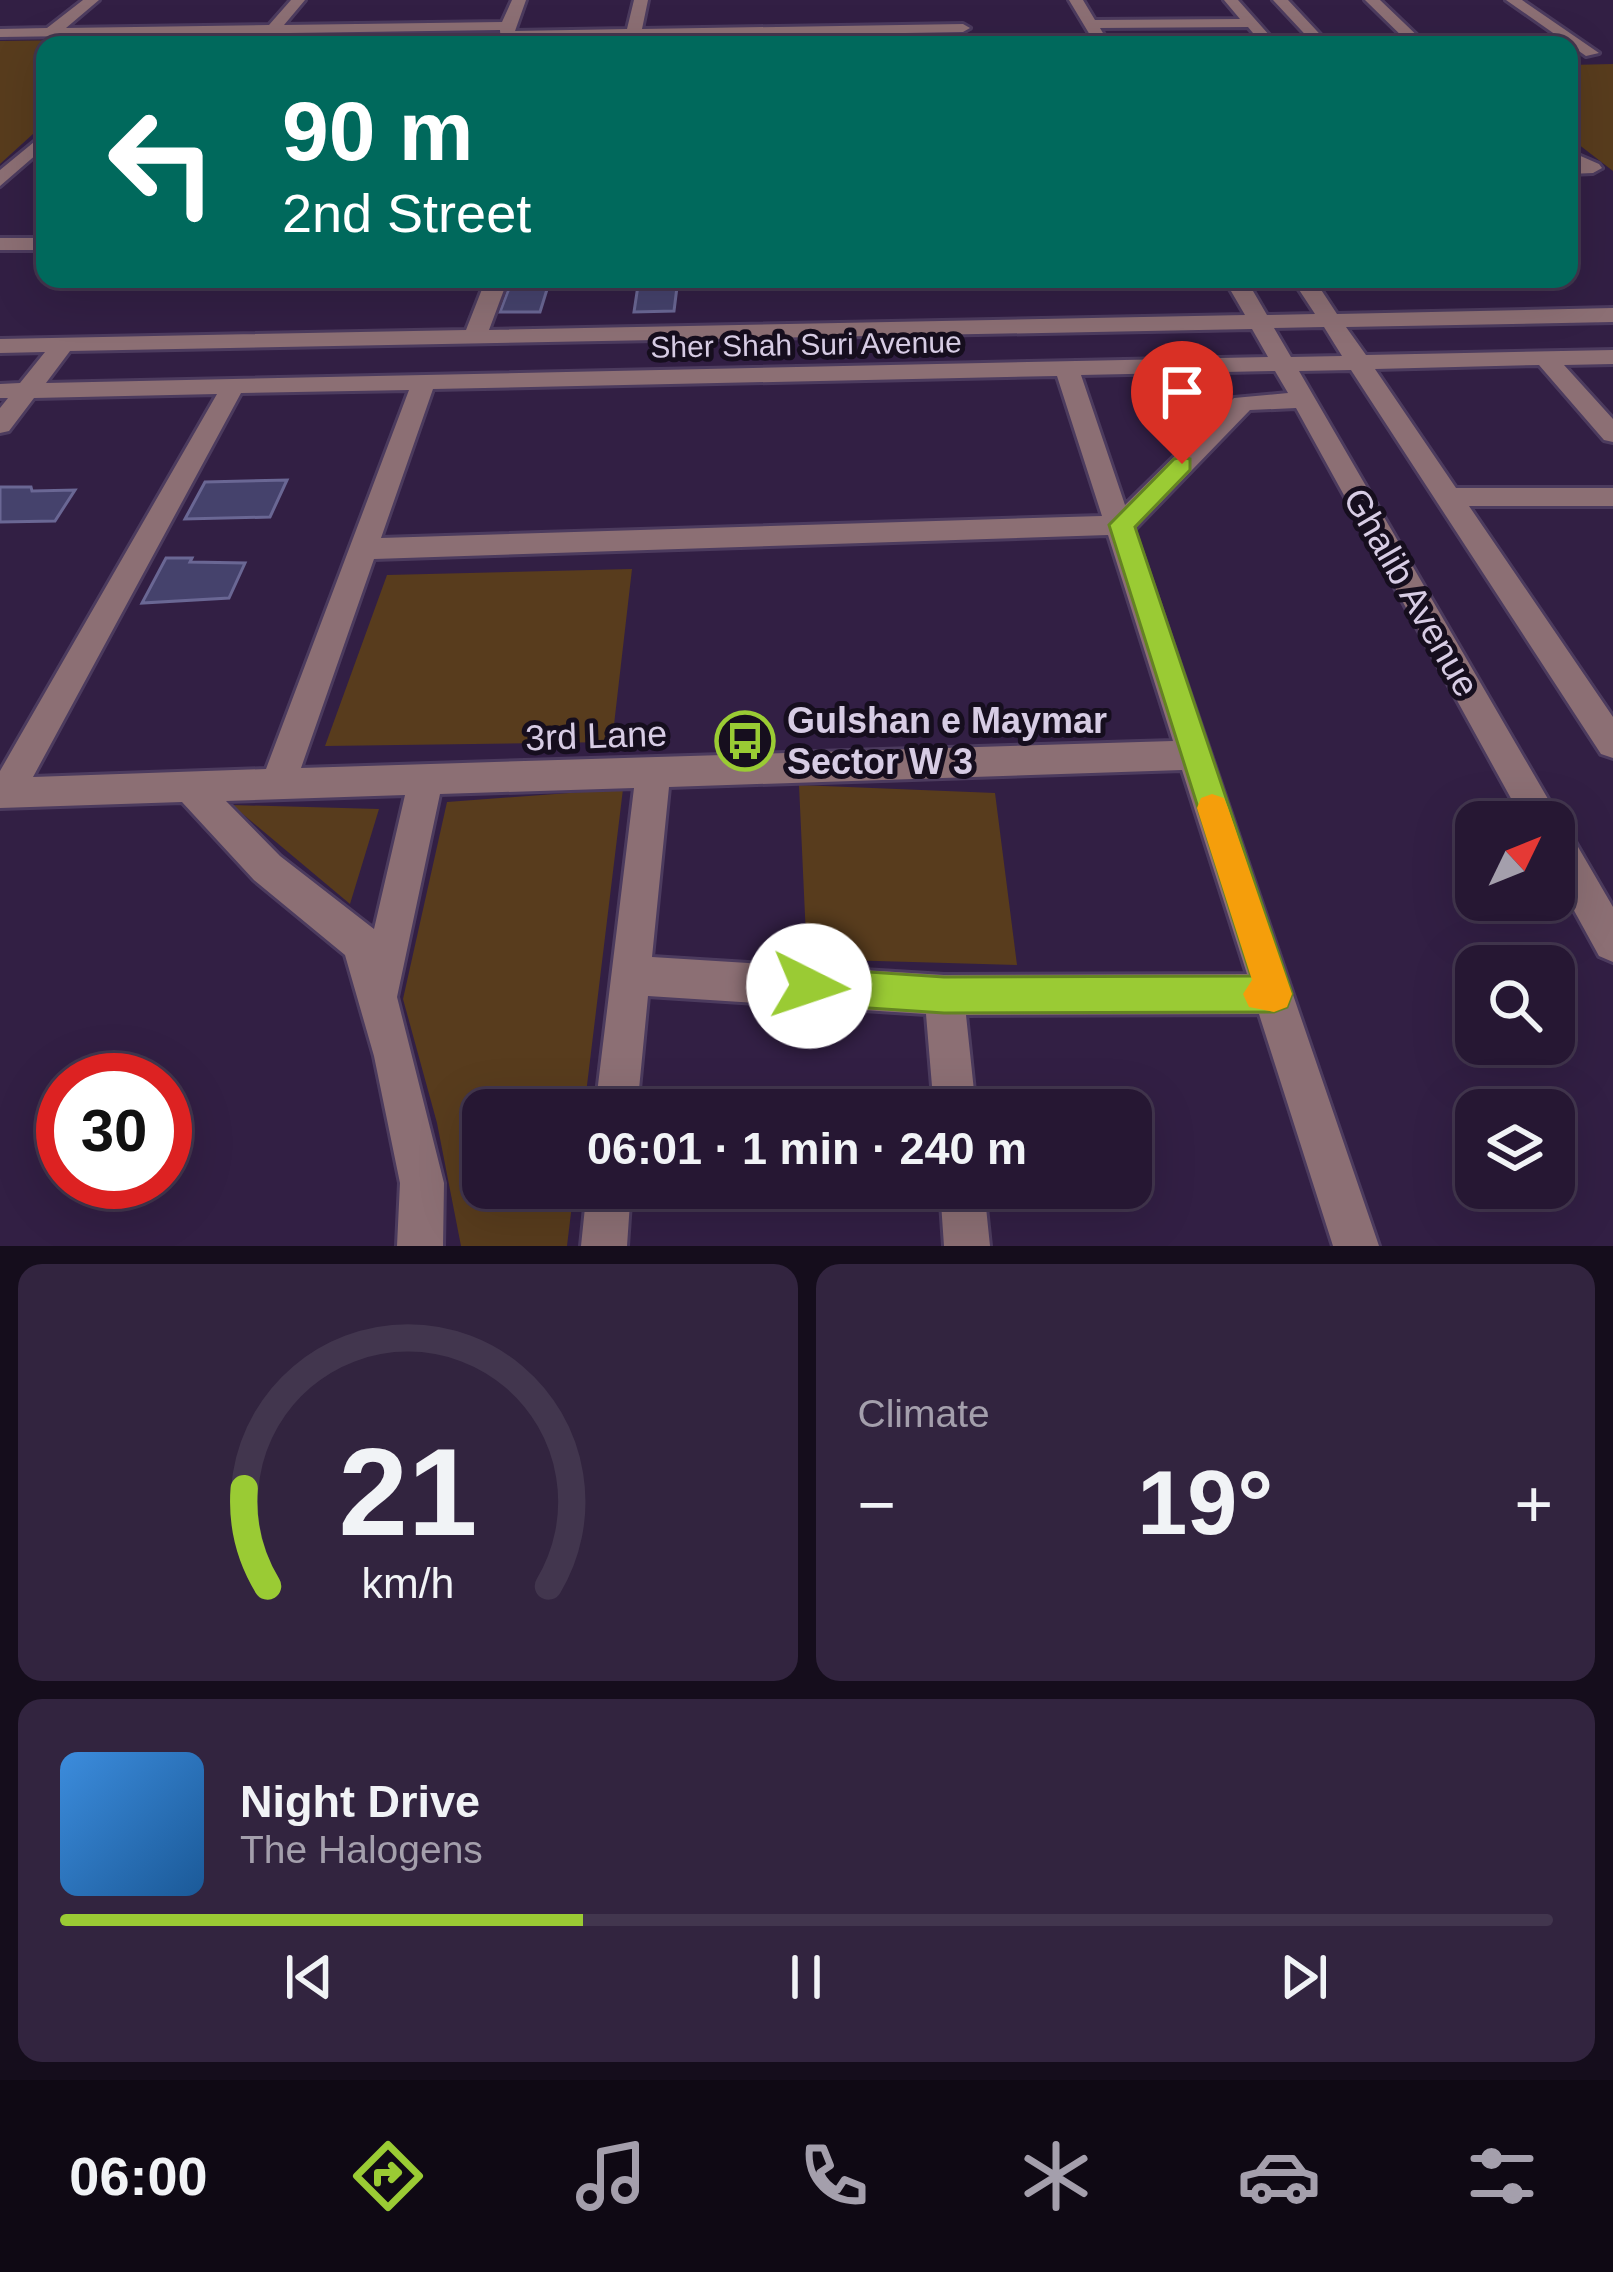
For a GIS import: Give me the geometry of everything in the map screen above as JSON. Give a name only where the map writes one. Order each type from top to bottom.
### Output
[{"type":"street","points":[[50,33],[92,0]]},
{"type":"street","points":[[272,30],[298,0]]},
{"type":"street","points":[[507,36],[519,0]]},
{"type":"street","points":[[634,33],[640,0]]},
{"type":"street","points":[[1076,0],[1097,36]]},
{"type":"street","points":[[1231,0],[1263,36]]},
{"type":"street","points":[[1280,0],[1314,36]]},
{"type":"street","points":[[1372,0],[1410,36]]},
{"type":"street","points":[[1513,0],[1566,36]]},
{"type":"street","points":[[1090,24],[1133,18],[1252,23]]},
{"type":"street","points":[[0,33],[272,30],[394,21],[507,36],[960,21],[966,36]]},
{"type":"street","points":[[386,36],[394,21]]},
{"type":"street","points":[[156,36],[160,32]]},
{"type":"street","points":[[1578,44],[1591,53]]},
{"type":"street","points":[[1578,54],[1613,53]]},
{"type":"street","points":[[0,180],[36,146]]},
{"type":"street","points":[[0,244],[36,244]]},
{"type":"street","points":[[476,336],[494,288]]},
{"type":"street","name":"Ghalib Avenue","points":[[1240,288],[1532,801]]},
{"type":"street","points":[[1309,288],[1613,744]]},
{"type":"street","name":"Sher Shah Suri Avenue","points":[[0,346],[1613,315]]},
{"type":"street","points":[[0,425],[63,345]]},
{"type":"street","name":"Sher Shah Suri Avenue","points":[[0,391],[1613,357]]},
{"type":"street","points":[[1545,358],[1613,434]]},
{"type":"street","points":[[1219,364],[1243,404]]},
{"type":"street","points":[[1067,370],[1122,525],[1356,1246]]},
{"type":"street","points":[[278,784],[424,382]]},
{"type":"street","points":[[3,793],[233,386]]},
{"type":"street","points":[[363,549],[1122,525],[1243,404],[1304,400]]},
{"type":"street","points":[[1449,496],[1613,497]]},
{"type":"street","name":"3rd Lane","points":[[3,793],[1195,755]]},
{"type":"street","points":[[618,1089],[653,772]]},
{"type":"street","points":[[378,998],[426,779]]},
{"type":"street","points":[[190,787],[267,868],[362,944],[422,1183],[420,1246]]},
{"type":"street","points":[[1575,877],[1613,943]]},
{"type":"street","points":[[628,976],[944,995],[1274,994]]},
{"type":"street","points":[[944,995],[953,1089]]},
{"type":"street","points":[[604,1246],[607,1209]]},
{"type":"street","points":[[964,1209],[967,1246]]},
{"type":"shaded area","points":[[36,40],[36,131],[0,164],[0,41]]},
{"type":"shaded area","points":[[1613,64],[1613,171],[1578,144],[1578,65]]},
{"type":"shaded area","points":[[632,569],[612,742],[325,746],[387,575]]},
{"type":"shaded area","points":[[799,785],[995,793],[1017,965],[807,959]]},
{"type":"shaded area","points":[[623,789],[587,1089],[462,1089],[462,1209],[571,1209],[567,1246],[461,1246],[437,1123],[403,999],[447,802]]},
{"type":"shaded area","points":[[232,805],[379,809],[350,904]]},
{"type":"building","points":[[509,288],[547,288],[540,312],[500,312]]},
{"type":"building","points":[[638,288],[677,288],[674,311],[634,312]]},
{"type":"building","points":[[287,480],[270,517],[185,519],[205,482]]},
{"type":"building","points":[[0,487],[75,490],[55,521],[0,522]]},
{"type":"building","points":[[166,558],[245,563],[229,598],[142,603]]},
{"type":"slow traffic","points":[[1212,808],[1274,994],[1262,994]]},
{"type":"place","name":"Gulshan e Maymar Sector W 3","points":[[745,741]]},
{"type":"route","points":[[809,986],[944,995],[1274,994],[1122,525],[1182,464]]}]
